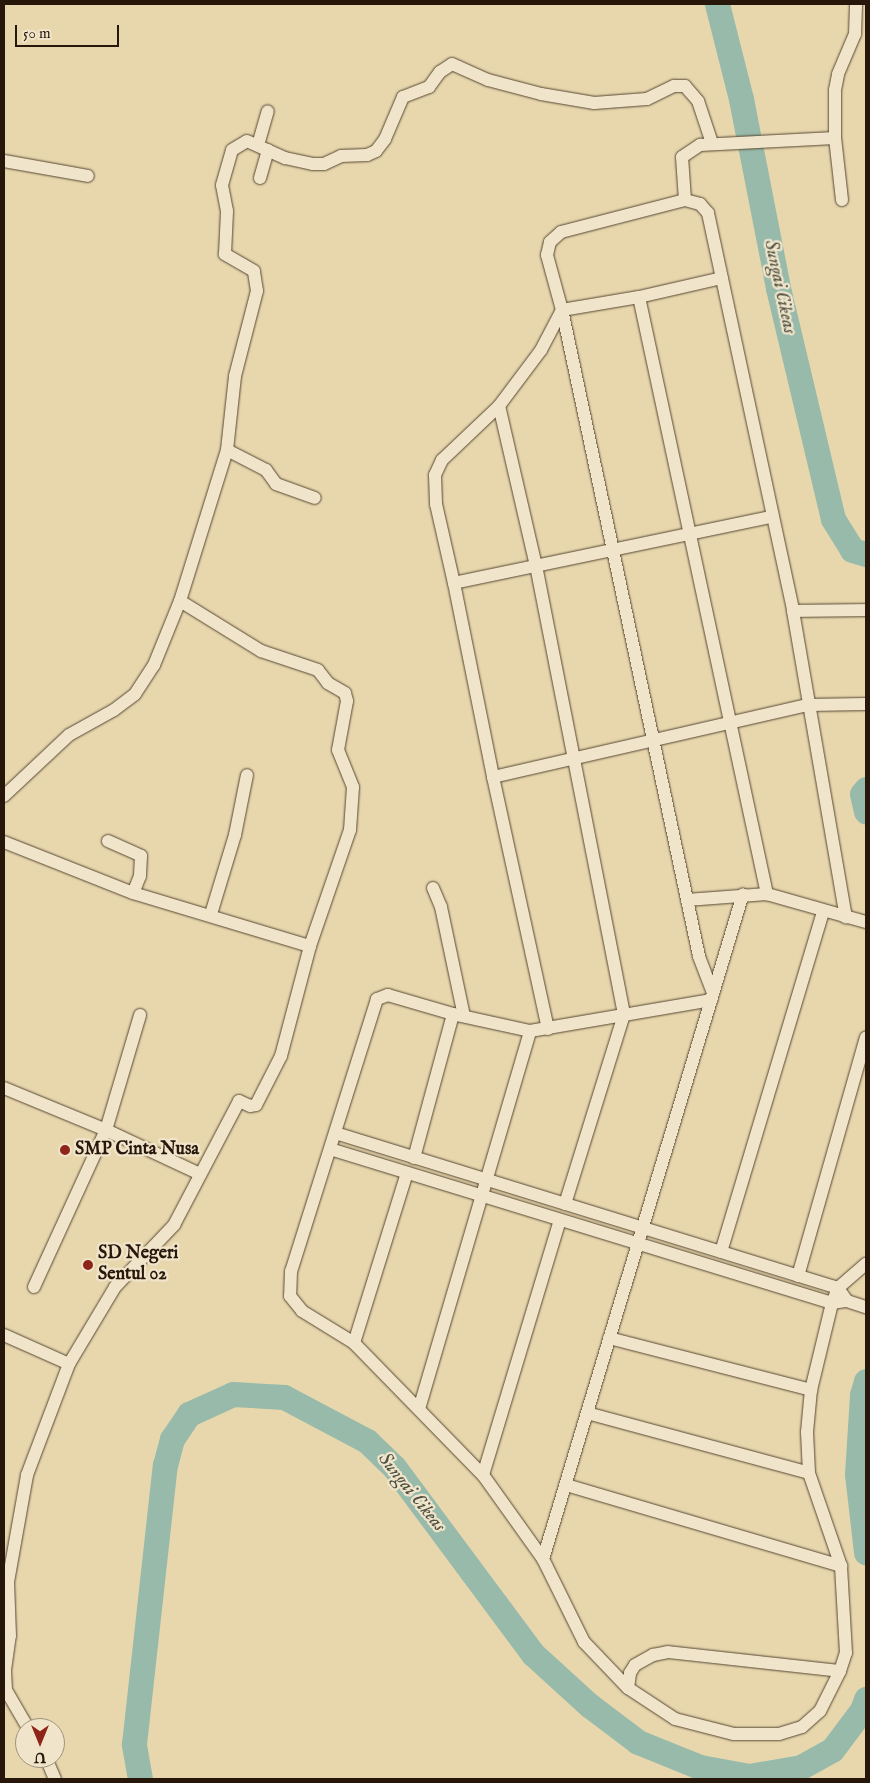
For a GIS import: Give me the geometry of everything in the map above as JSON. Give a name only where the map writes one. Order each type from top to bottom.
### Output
[{"type":"street","points":[[842,200],[835,138],[838,74],[861,34],[856,4]]},
{"type":"street","points":[[4,796],[69,735],[114,710],[135,694],[154,665],[180,601],[227,450],[235,376],[258,284],[250,266],[225,254],[226,211],[222,185],[232,150],[248,141],[313,164],[376,151],[385,139],[403,97],[429,87],[440,72],[452,64],[488,80],[541,94],[594,103],[646,100],[674,86],[685,86],[698,101],[716,143]]},
{"type":"street","points":[[260,178],[268,111]]},
{"type":"street","points":[[685,200],[682,157],[689,149],[716,143],[780,142],[835,138]]},
{"type":"street","points":[[4,162],[88,176]]},
{"type":"street","points":[[712,996],[699,956],[562,310],[547,255],[552,239],[573,227],[685,200],[700,204],[708,213],[771,517],[793,611],[846,917]]},
{"type":"street","points":[[562,310],[639,297],[722,278]]},
{"type":"street","points":[[639,297],[767,894]]},
{"type":"street","points":[[548,1030],[436,504],[435,475],[442,460],[499,406],[542,350],[562,310]]},
{"type":"street","points":[[499,406],[536,566],[624,1014],[565,1204]]},
{"type":"street","points":[[227,450],[266,470],[276,484],[316,498]]},
{"type":"street","points":[[454,583],[771,517]]},
{"type":"street","points":[[22,1718],[5,1689],[5,1670],[10,1636],[8,1582],[22,1500],[32,1457],[69,1364],[115,1287],[174,1225],[239,1101],[250,1106],[256,1105],[281,1056],[310,946],[350,830],[353,787],[338,750],[345,693],[328,683],[318,670],[261,651],[180,601]]},
{"type":"street","points":[[793,611],[866,610]]},
{"type":"street","points":[[493,776],[732,725],[808,705],[866,704]]},
{"type":"street","points":[[211,914],[235,835],[247,775]]},
{"type":"street","points":[[108,841],[141,856],[140,876],[133,893]]},
{"type":"street","points":[[4,842],[133,893],[211,914],[310,946]]},
{"type":"street","points":[[414,1158],[458,1015],[441,907],[433,888]]},
{"type":"street","points":[[687,900],[743,894],[767,894],[866,922]]},
{"type":"street","points":[[543,1559],[636,1243],[743,894]]},
{"type":"street","points":[[721,1252],[823,911]]},
{"type":"street","points":[[712,996],[548,1030],[530,1031],[458,1015],[388,995],[377,999],[369,1016],[335,1133],[291,1271],[290,1296],[302,1311],[354,1343],[483,1476],[543,1559],[584,1642],[628,1688],[675,1718],[734,1734],[762,1735],[802,1727],[820,1711],[840,1671],[846,1653],[841,1566],[809,1473],[807,1432],[811,1390],[832,1303],[838,1288],[866,1264]]},
{"type":"street","points":[[34,1287],[106,1130],[140,1015]]},
{"type":"street","points":[[419,1409],[530,1031]]},
{"type":"street","points":[[798,1276],[866,1038]]},
{"type":"street","points":[[4,1088],[106,1130],[200,1174]]},
{"type":"street","points":[[335,1133],[838,1288],[846,1301]]},
{"type":"street","points":[[330,1149],[832,1303],[846,1301],[866,1308]]},
{"type":"street","points":[[354,1343],[407,1173]]},
{"type":"street","points":[[483,1476],[560,1220]]},
{"type":"street","points":[[4,1335],[69,1364]]},
{"type":"street","points":[[609,1338],[811,1390]]},
{"type":"street","points":[[587,1413],[809,1473]]},
{"type":"street","points":[[566,1485],[841,1566]]},
{"type":"street","points":[[628,1688],[630,1673],[636,1665],[652,1655],[668,1652],[840,1671]]},
{"type":"waterway","name":"Sungai Cikeas","points":[[717,4],[741,99],[778,288],[833,519],[852,550],[866,554]]},
{"type":"waterway","name":"Sungai Cikeas","points":[[866,789],[862,794],[866,812]]},
{"type":"waterway","name":"Sungai Cikeas","points":[[866,1381],[862,1395],[857,1474],[866,1552]]},
{"type":"waterway","name":"Sungai Cikeas","points":[[140,1779],[134,1744],[165,1465],[172,1439],[189,1414],[233,1394],[284,1397],[367,1441],[394,1467],[533,1654],[589,1705],[638,1742],[700,1767],[749,1776],[801,1767],[832,1750],[862,1710],[866,1699]]},
{"type":"place","name":"SMP Cinta Nusa","points":[[65,1150]]},
{"type":"place","name":"SD Negeri Sentul 02","points":[[88,1265]]}]
